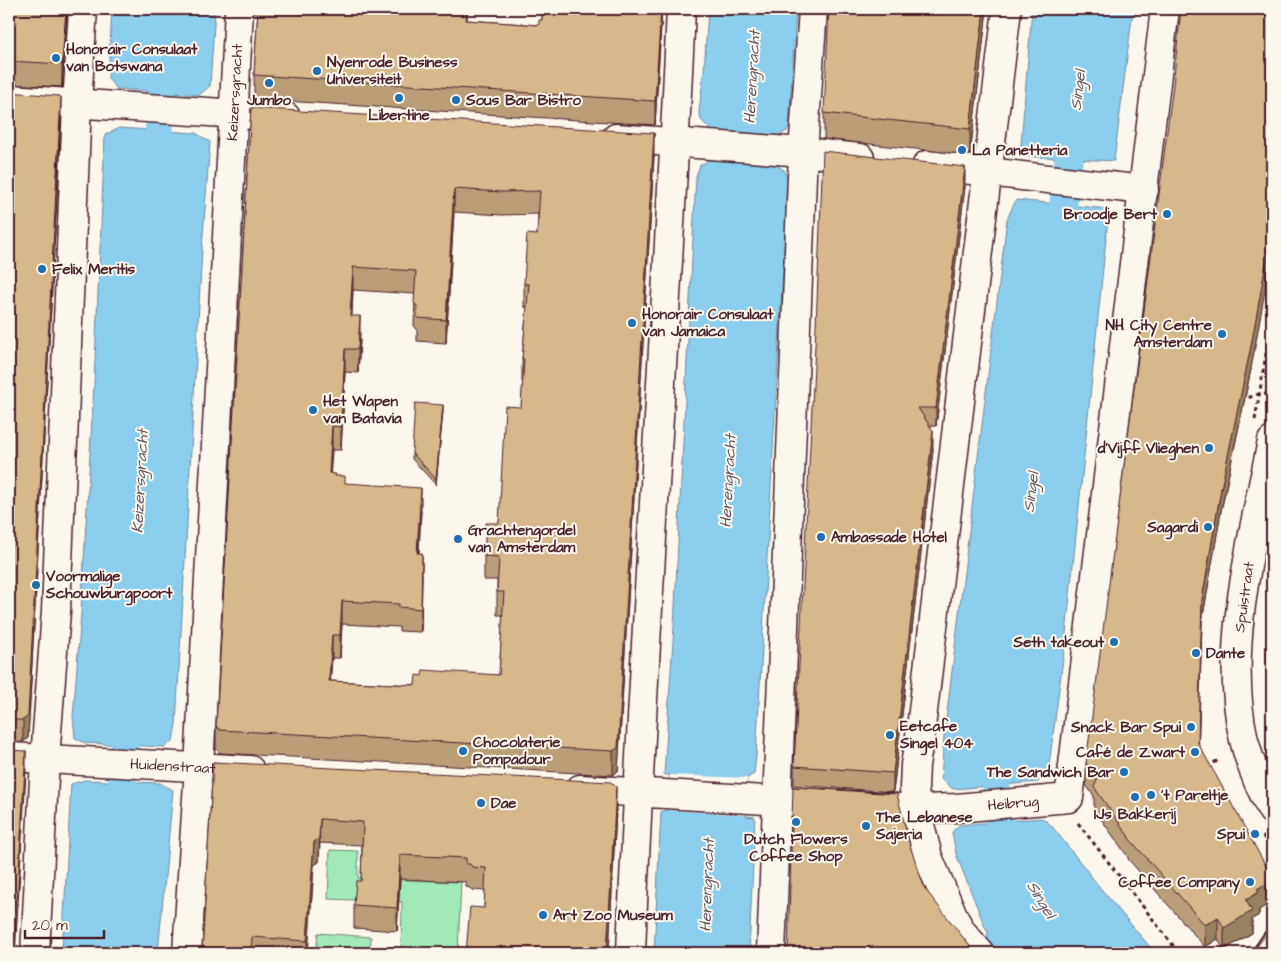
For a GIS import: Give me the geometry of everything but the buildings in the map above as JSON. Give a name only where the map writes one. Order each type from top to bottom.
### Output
[{"type":"street","points":[[35,953],[57,760],[56,611],[77,104],[83,9]]},
{"type":"street","name":"Keizersgracht","points":[[187,953],[187,766],[220,113],[239,9]]},
{"type":"street","points":[[631,953],[648,793],[681,9]]},
{"type":"street","points":[[771,953],[765,799],[792,151],[813,9]]},
{"type":"street","points":[[978,951],[962,932],[955,920],[928,857],[916,809],[914,788],[915,765],[1007,9]]},
{"type":"street","points":[[1069,798],[1166,9]]},
{"type":"street","points":[[9,100],[311,118]]},
{"type":"street","points":[[587,136],[792,151],[1144,190]]},
{"type":"street","name":"Spuistraat","points":[[1236,757],[1241,722],[1238,698],[1238,626],[1247,567],[1272,442]]},
{"type":"street","name":"Huidenstraat","points":[[9,757],[279,771]]},
{"type":"street","points":[[1236,757],[1272,810]]},
{"type":"street","points":[[558,787],[648,793]]},
{"type":"street","name":"Heibrug","points":[[648,793],[916,809],[956,808],[1069,798]]},
{"type":"lane","points":[[1261,953],[1272,937]]},
{"type":"path","points":[[1238,401],[1259,394],[1272,394]]},
{"type":"path","points":[[1199,768],[1236,757]]},
{"type":"path","points":[[1069,798],[1070,812],[1074,818],[1178,953]]},
{"type":"green space","points":[[330,850],[358,851],[358,878],[461,882],[458,953],[401,953],[402,902],[328,899]]},
{"type":"green space","points":[[318,933],[371,937],[370,953],[316,953]]},
{"type":"water","points":[[112,9],[215,9],[210,86],[199,95],[117,89],[108,79]]},
{"type":"water","name":"Herengracht","points":[[708,9],[796,9],[789,126],[787,131],[779,135],[778,166],[784,170],[788,180],[756,757],[754,774],[747,778],[746,816],[755,817],[749,953],[654,953],[661,812],[668,810],[670,775],[664,775],[674,626],[696,176],[700,165],[708,161],[709,128],[701,120],[699,111]]},
{"type":"water","points":[[1032,9],[1133,9],[1114,161],[1020,156]]},
{"type":"water","points":[[119,128],[196,133],[210,142],[202,249],[176,724],[173,741],[165,747],[85,743],[75,738],[73,717],[81,614],[94,383],[105,135]]},
{"type":"water","points":[[1016,200],[1109,209],[1065,644],[1048,773],[1038,782],[953,789],[941,779],[944,737],[1007,219]]},
{"type":"water","points":[[85,780],[160,783],[173,790],[158,953],[62,953],[71,784]]},
{"type":"water","points":[[1042,818],[1051,825],[1155,953],[967,953],[987,942],[988,931],[956,854],[952,832],[959,825]]},
{"type":"pier","points":[[670,775],[747,778],[746,815],[668,810]]},
{"type":"waterway","name":"Keizersgracht","points":[[157,167],[166,9]]},
{"type":"waterway","name":"Singel","points":[[1059,241],[1073,123]]},
{"type":"waterway","name":"Keizersgracht","points":[[120,818],[127,707]]},
{"type":"waterway","name":"Singel","points":[[1001,748],[996,785],[1000,823],[1017,856]]},
{"type":"tram line","points":[[1252,953],[1272,927]]},
{"type":"tram line","points":[[1268,953],[1272,946]]},
{"type":"place","name":"Honorair Consulaat van Botswana","points":[[56,58]]},
{"type":"place","name":"Nyenrode Business Universiteit","points":[[317,71]]},
{"type":"place","name":"Jumbo","points":[[269,83]]},
{"type":"place","name":"Libertine","points":[[399,98]]},
{"type":"place","name":"Sous Bar Bistro","points":[[456,100]]},
{"type":"place","name":"La Panetteria","points":[[962,150]]},
{"type":"place","name":"Broodje Bert","points":[[1167,214]]},
{"type":"place","name":"Felix Meritis","points":[[42,269]]},
{"type":"place","name":"Honorair Consulaat van Jamaica","points":[[632,323]]},
{"type":"place","name":"NH City Centre Amsterdam","points":[[1222,334]]},
{"type":"place","name":"Het Wapen van Batavia","points":[[313,410]]},
{"type":"place","name":"d'Vijff Vlieghen","points":[[1209,448]]},
{"type":"place","name":"Sagardi","points":[[1208,527]]},
{"type":"place","name":"Ambassade Hotel","points":[[821,537]]},
{"type":"place","name":"Grachtengordel van Amsterdam","points":[[458,539]]},
{"type":"place","name":"Voormalige Schouwburgpoort","points":[[36,585]]},
{"type":"place","name":"Seth takeout","points":[[1114,642]]},
{"type":"place","name":"Dante","points":[[1196,653]]},
{"type":"place","name":"Snack Bar Spui","points":[[1191,727]]},
{"type":"place","name":"Eetcafe Singel 404","points":[[890,735]]},
{"type":"place","name":"Chocolaterie Pompadour","points":[[463,751]]},
{"type":"place","name":"Café de Zwart","points":[[1195,752]]},
{"type":"place","name":"The Sandwich Bar","points":[[1124,772]]},
{"type":"place","name":"'t Pareltje","points":[[1151,795]]},
{"type":"place","name":"IJs Bakkerij","points":[[1135,797]]},
{"type":"place","name":"Dae","points":[[481,803]]},
{"type":"place","name":"Dutch Flowers Coffee Shop","points":[[796,822]]},
{"type":"place","name":"The Lebanese Sajeria","points":[[866,826]]},
{"type":"place","name":"Spui","points":[[1255,834]]},
{"type":"place","name":"Coffee Company","points":[[1250,882]]},
{"type":"place","name":"Art Zoo Museum","points":[[543,915]]}]
